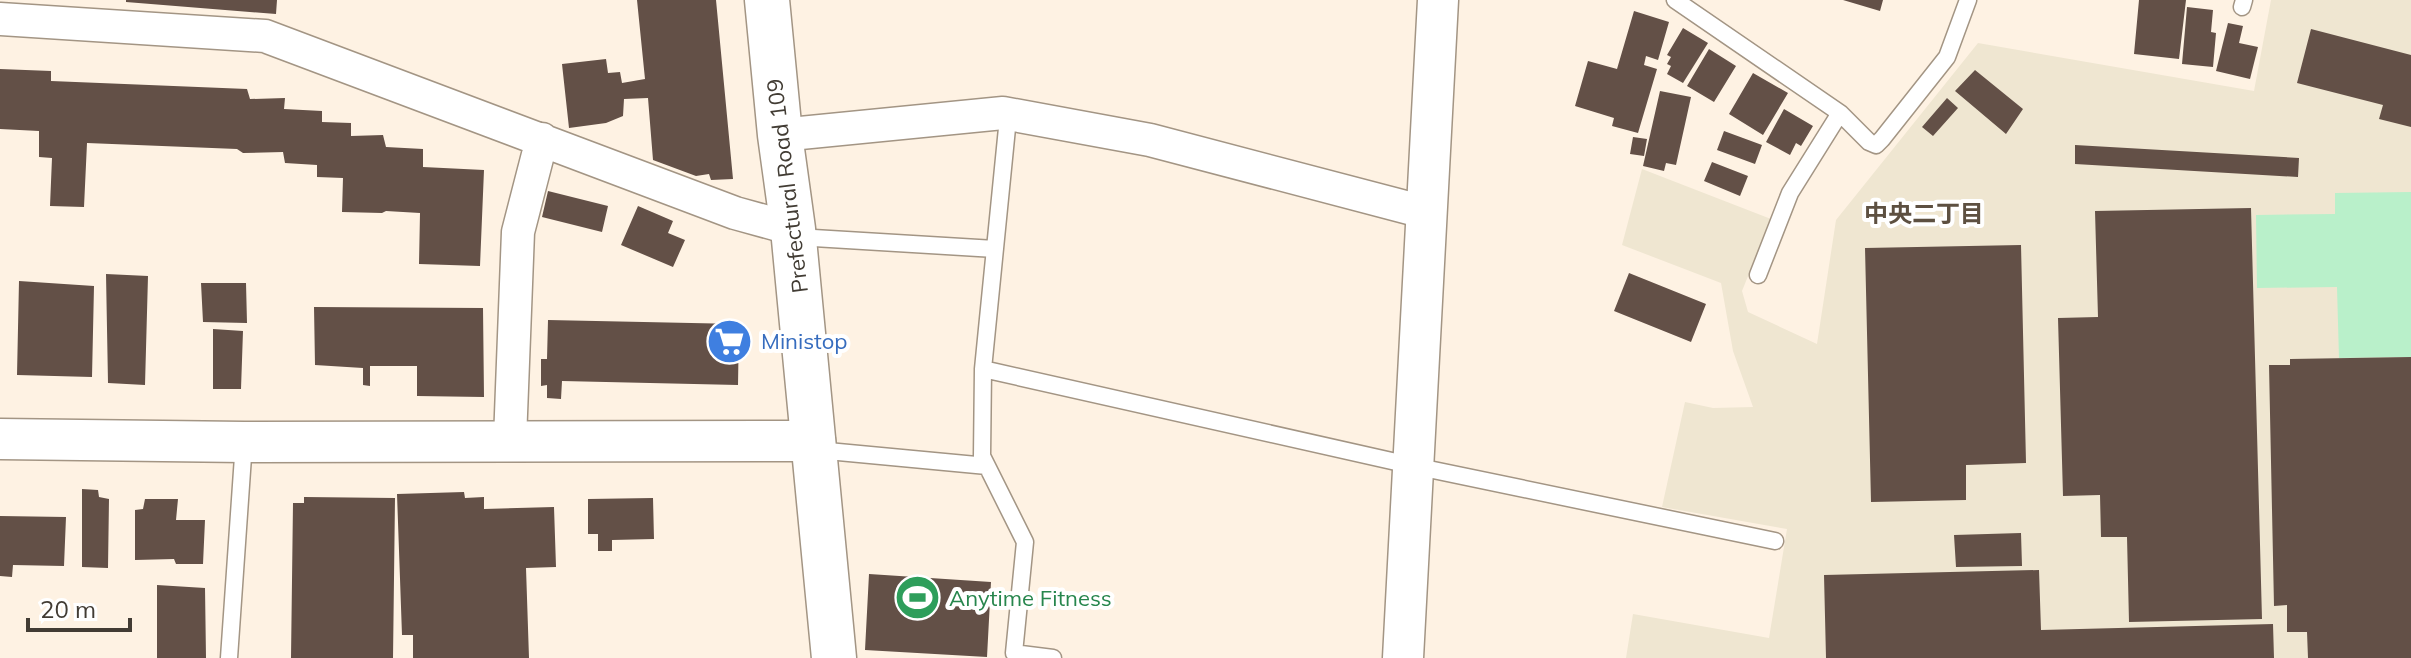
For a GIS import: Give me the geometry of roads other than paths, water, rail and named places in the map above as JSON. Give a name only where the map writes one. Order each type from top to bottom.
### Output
[{"type":"main road","name":"Prefectural Road 109","points":[[767,0],[780,135],[794,233],[834,658]]},
{"type":"street","points":[[1403,658],[1428,213],[1430,8]]},
{"type":"street","points":[[0,19],[265,36],[794,233]]},
{"type":"street","points":[[780,135],[1003,113],[1150,140],[1428,213]]},
{"type":"street","points":[[510,440],[518,232],[542,139]]},
{"type":"street","points":[[0,439],[244,442],[510,440],[815,445]]},
{"type":"lane","points":[[1675,0],[1840,113],[1869,142],[1876,145],[1947,57],[1968,0]]},
{"type":"lane","points":[[1003,113],[1007,128],[983,369],[982,456],[1025,542],[1014,653],[1053,658]]},
{"type":"lane","points":[[1758,275],[1790,193],[1840,113]]},
{"type":"lane","points":[[794,233],[995,249]]},
{"type":"lane","points":[[983,369],[1414,466],[1775,541]]},
{"type":"lane","points":[[229,658],[244,442]]},
{"type":"lane","points":[[815,445],[987,466]]},
{"type":"place","name":"Ministop","points":[[730,341]]},
{"type":"place","name":"Anytime Fitness","points":[[918,598]]},
{"type":"district","name":"中央二丁目","points":[[1924,214]]}]
